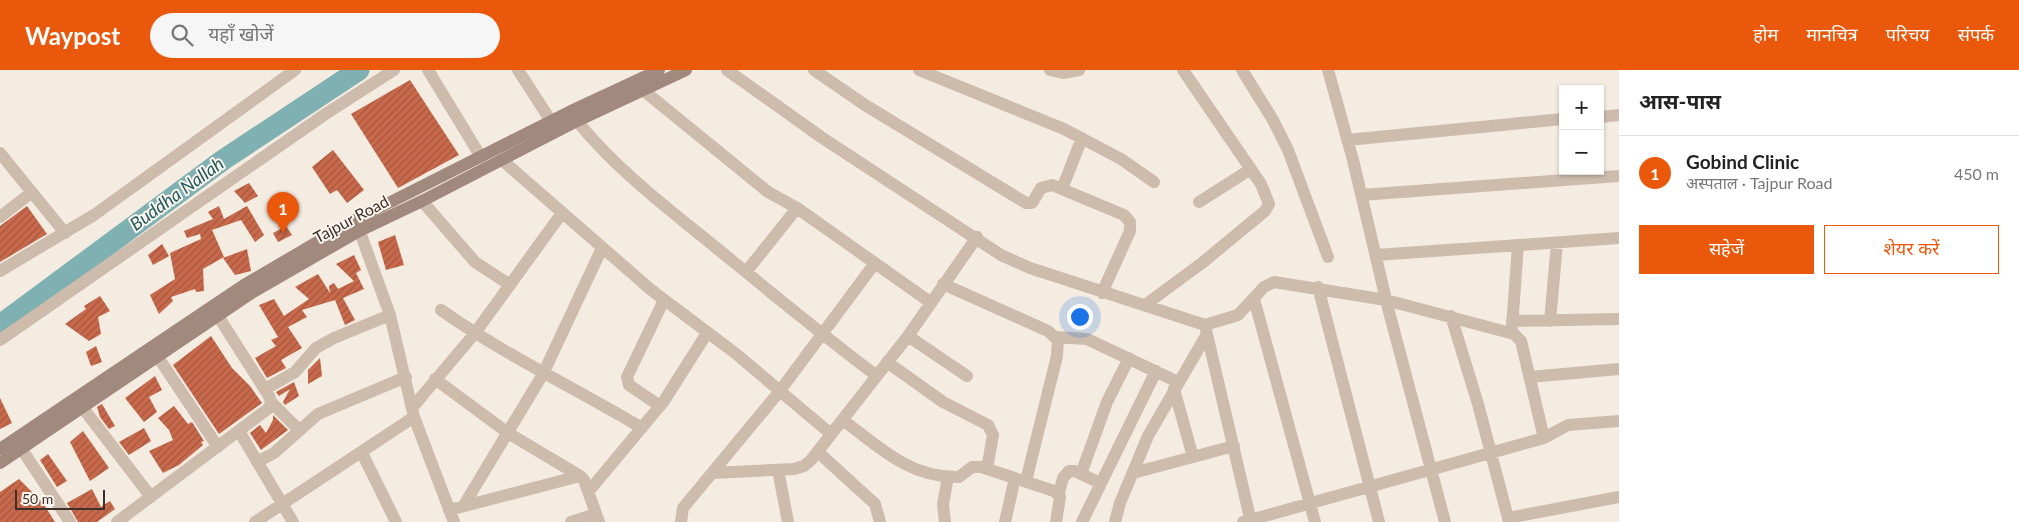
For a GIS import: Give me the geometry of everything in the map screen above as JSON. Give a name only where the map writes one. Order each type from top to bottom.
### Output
[{"type":"main road","name":"Tajpur Road","points":[[0,449],[244,285],[551,121],[659,70]]},
{"type":"main road","name":"Tajpur Road","points":[[0,463],[250,294],[357,226],[422,201],[577,121],[686,70]]},
{"type":"street","points":[[0,270],[65,234],[141,183],[295,70]]},
{"type":"street","points":[[0,340],[327,113],[394,70]]},
{"type":"street","points":[[428,70],[481,158]]},
{"type":"street","points":[[518,70],[551,121]]},
{"type":"street","points":[[727,70],[820,137],[1013,261],[1102,293],[1145,304],[1206,330]]},
{"type":"street","points":[[814,70],[865,105],[1026,203],[1032,203],[1044,185],[1052,185],[1124,215],[1131,226],[1124,246],[1102,293]]},
{"type":"street","points":[[919,70],[1046,121],[1082,138],[1121,159],[1154,182]]},
{"type":"street","points":[[1050,70],[1063,73],[1079,70]]},
{"type":"street","points":[[1145,304],[1202,263],[1265,211],[1269,204],[1268,196],[1183,70]]},
{"type":"street","points":[[1242,70],[1274,120],[1288,150],[1328,257]]},
{"type":"street","points":[[1328,70],[1445,522]]},
{"type":"street","points":[[643,90],[768,192],[797,208],[930,302]]},
{"type":"street","points":[[1604,117],[1619,115]]},
{"type":"street","points":[[1347,140],[1559,119]]},
{"type":"street","points":[[577,121],[616,162],[676,217],[822,335],[877,376]]},
{"type":"street","points":[[1062,189],[1082,138]]},
{"type":"street","points":[[0,153],[65,234]]},
{"type":"street","points":[[502,160],[664,300],[735,353],[831,434]]},
{"type":"street","points":[[1199,202],[1250,169]]},
{"type":"street","points":[[1361,195],[1619,176]]},
{"type":"street","points":[[0,217],[32,192]]},
{"type":"street","points":[[422,201],[475,262],[510,285]]},
{"type":"street","points":[[746,272],[797,208]]},
{"type":"street","points":[[255,522],[362,453],[412,413],[435,379],[475,334],[562,213]]},
{"type":"street","points":[[357,226],[390,315],[406,377],[412,413],[452,519],[464,505],[543,374],[602,248]]},
{"type":"street","points":[[712,473],[778,470],[804,466],[818,452],[908,336],[977,237]]},
{"type":"street","points":[[1376,256],[1619,238]]},
{"type":"street","points":[[1550,320],[1557,243]]},
{"type":"street","points":[[1518,245],[1512,327],[1521,342],[1544,438]]},
{"type":"street","points":[[681,522],[684,508],[779,392],[876,263]]},
{"type":"street","points":[[1115,522],[1120,503],[1148,436],[1206,330],[1238,315],[1264,287],[1274,282],[1318,287],[1386,300],[1451,316],[1512,327],[1550,320],[1619,319]]},
{"type":"street","points":[[943,284],[1056,337],[1087,339],[1156,371],[1176,385],[1193,457]]},
{"type":"street","points":[[1318,287],[1379,522]]},
{"type":"street","points":[[1254,299],[1315,522]]},
{"type":"street","points":[[660,406],[629,384],[627,377],[664,300]]},
{"type":"street","points":[[441,310],[475,334],[543,374],[642,428]]},
{"type":"street","points":[[265,389],[295,372],[316,348],[334,338],[390,315]]},
{"type":"street","points":[[218,316],[265,389],[271,402],[299,430]]},
{"type":"street","points":[[1451,316],[1492,453],[1509,520],[1619,497]]},
{"type":"street","points":[[1206,330],[1234,446],[1248,521],[1544,438],[1568,425],[1619,422]]},
{"type":"street","points":[[589,491],[681,378],[707,333]]},
{"type":"street","points":[[908,336],[967,376]]},
{"type":"street","points":[[1005,522],[1021,479],[1057,356],[1059,346],[1056,337]]},
{"type":"street","points":[[158,357],[218,447]]},
{"type":"street","points":[[1081,474],[1107,402],[1129,358]]},
{"type":"street","points":[[888,362],[943,402],[988,425],[993,436],[987,469]]},
{"type":"street","points":[[1530,377],[1619,369]]},
{"type":"street","points":[[1082,522],[1156,371]]},
{"type":"street","points":[[257,462],[274,453],[325,410],[358,399],[406,377]]},
{"type":"street","points":[[435,379],[508,433],[584,480],[597,518],[571,522]]},
{"type":"street","points":[[119,521],[269,408],[271,402]]},
{"type":"street","points":[[83,408],[151,497]]},
{"type":"street","points":[[843,420],[906,467],[948,477],[962,476],[976,466],[1021,479],[1059,493]]},
{"type":"street","points":[[239,431],[293,522]]},
{"type":"street","points":[[1133,472],[1234,446]]},
{"type":"street","points":[[20,448],[70,522]]},
{"type":"street","points":[[818,452],[872,501],[880,522]]},
{"type":"street","points":[[362,453],[394,518],[381,522]]},
{"type":"street","points":[[778,470],[788,522]]},
{"type":"street","points":[[1056,522],[1060,502],[1059,493],[1065,474],[1072,471],[1100,482]]},
{"type":"street","points":[[464,505],[580,476]]},
{"type":"street","points":[[945,522],[943,504],[948,477]]},
{"type":"building","points":[[410,80],[459,155],[398,188],[351,114]]},
{"type":"building","points":[[333,150],[364,190],[347,203],[337,190],[330,194],[312,167]]},
{"type":"building","points":[[249,183],[258,196],[245,203],[234,191]]},
{"type":"building","points":[[27,206],[47,234],[0,262],[0,226]]},
{"type":"building","points":[[219,206],[224,219],[247,206],[264,235],[255,242],[241,220],[212,230],[224,257],[203,269],[204,291],[196,292],[195,289],[171,297],[173,301],[159,314],[150,295],[175,279],[170,253],[201,239],[200,234],[187,238],[184,231],[213,219],[208,212]]},
{"type":"building","points":[[286,226],[292,235],[278,242],[273,233]]},
{"type":"building","points":[[395,235],[404,265],[386,270],[378,242]]},
{"type":"building","points":[[162,244],[169,256],[153,265],[148,255]]},
{"type":"building","points":[[247,249],[251,271],[235,275],[223,258]]},
{"type":"building","points":[[354,255],[361,270],[356,273],[364,289],[343,298],[355,320],[345,325],[335,300],[302,310],[307,317],[288,327],[302,348],[281,360],[286,368],[267,378],[255,358],[276,346],[271,340],[278,337],[259,305],[274,299],[284,316],[309,299],[295,287],[318,274],[330,293],[329,286],[334,283],[338,289],[354,281],[336,264]]},
{"type":"building","points":[[100,296],[110,311],[98,317],[101,334],[89,341],[65,324],[86,309],[84,306]]},
{"type":"building","points":[[211,336],[232,368],[250,386],[262,403],[219,434],[173,365]]},
{"type":"building","points":[[96,346],[102,362],[91,366],[86,352]]},
{"type":"building","points":[[320,358],[322,376],[308,384],[308,370]]},
{"type":"building","points":[[155,376],[162,390],[149,397],[157,412],[144,422],[125,398]]},
{"type":"building","points":[[294,382],[299,396],[285,405],[283,402],[290,389],[279,396],[276,392]]},
{"type":"building","points":[[0,398],[12,423],[0,429]]},
{"type":"building","points":[[102,404],[115,426],[109,429],[100,417],[97,407]]},
{"type":"building","points":[[174,406],[188,424],[192,422],[204,441],[201,442],[203,445],[179,465],[163,473],[149,451],[173,440],[169,430],[158,418]]},
{"type":"building","points":[[273,415],[288,430],[261,450],[250,433],[260,425],[266,433],[273,420]]},
{"type":"building","points":[[144,428],[151,441],[129,455],[119,442]]},
{"type":"building","points":[[83,431],[109,468],[90,481],[70,442]]},
{"type":"building","points":[[48,454],[67,481],[57,487],[40,460]]},
{"type":"building","points":[[19,479],[43,503],[55,522],[0,522],[0,492]]},
{"type":"building","points":[[92,489],[101,507],[110,501],[115,509],[97,522],[78,522],[67,503]]},
{"type":"waterway","name":"Buddha Nallah","points":[[0,325],[223,160],[359,70]]},
{"type":"place","name":"Gobind Clinic","points":[[283,233]]}]
